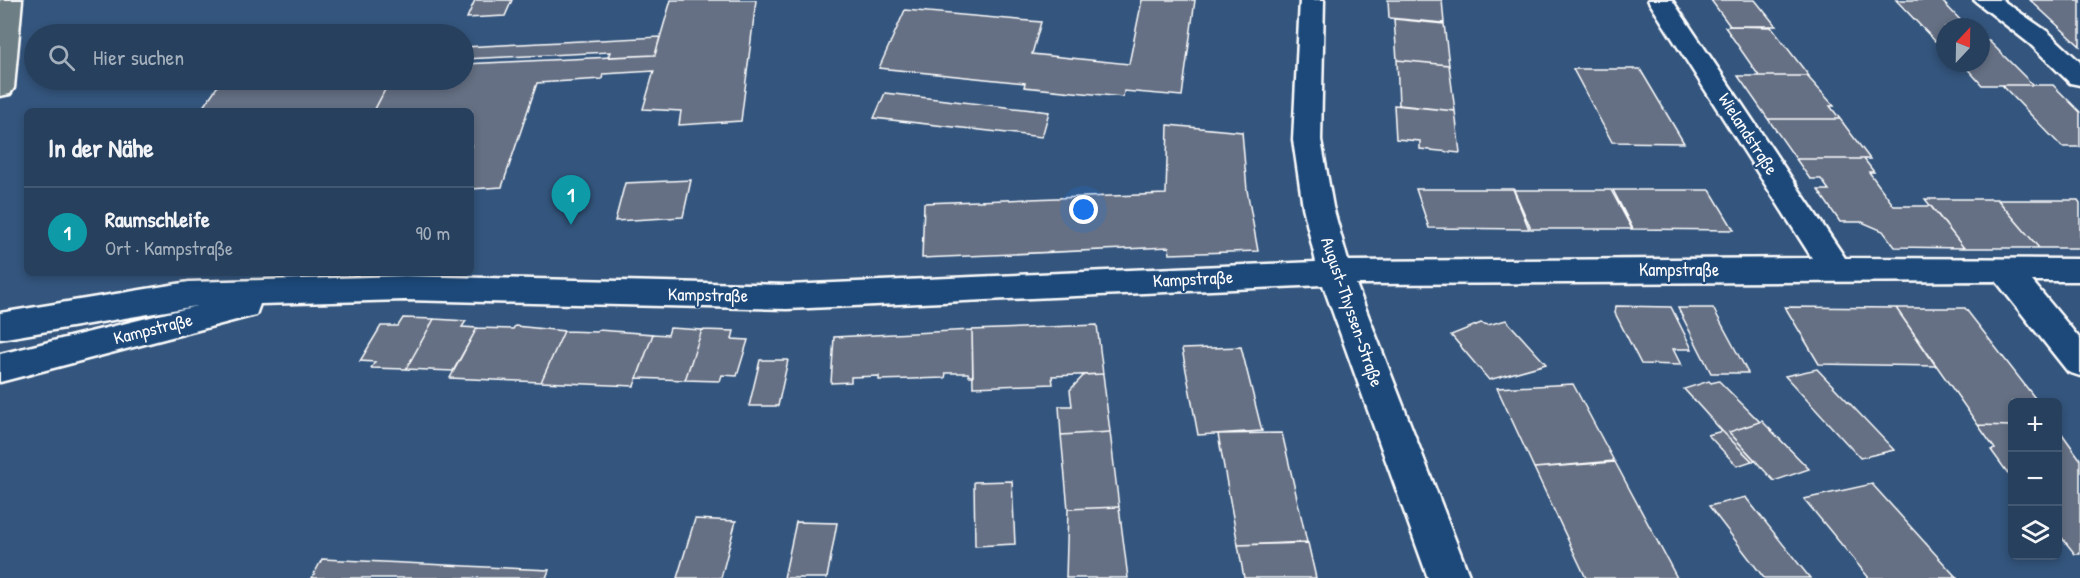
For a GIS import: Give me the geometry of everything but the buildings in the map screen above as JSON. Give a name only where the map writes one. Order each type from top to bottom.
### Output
[{"type":"main road","points":[[0,88],[10,0]]},
{"type":"street","name":"August-Thyssen-Straße","points":[[1312,0],[1307,140],[1318,207],[1335,273],[1449,578]]},
{"type":"street","name":"Wielandstraße","points":[[1660,0],[1836,268]]},
{"type":"street","points":[[1986,0],[2039,38],[2080,76]]},
{"type":"street","name":"Kampstraße","points":[[0,326],[189,294],[405,288],[787,297],[1335,273],[1836,268],[2080,270]]},
{"type":"street","points":[[2004,269],[2080,363]]},
{"type":"street","name":"Kampstraße","points":[[0,368],[307,291]]},
{"type":"place","name":"Raumschleife","points":[[571,225]]}]
